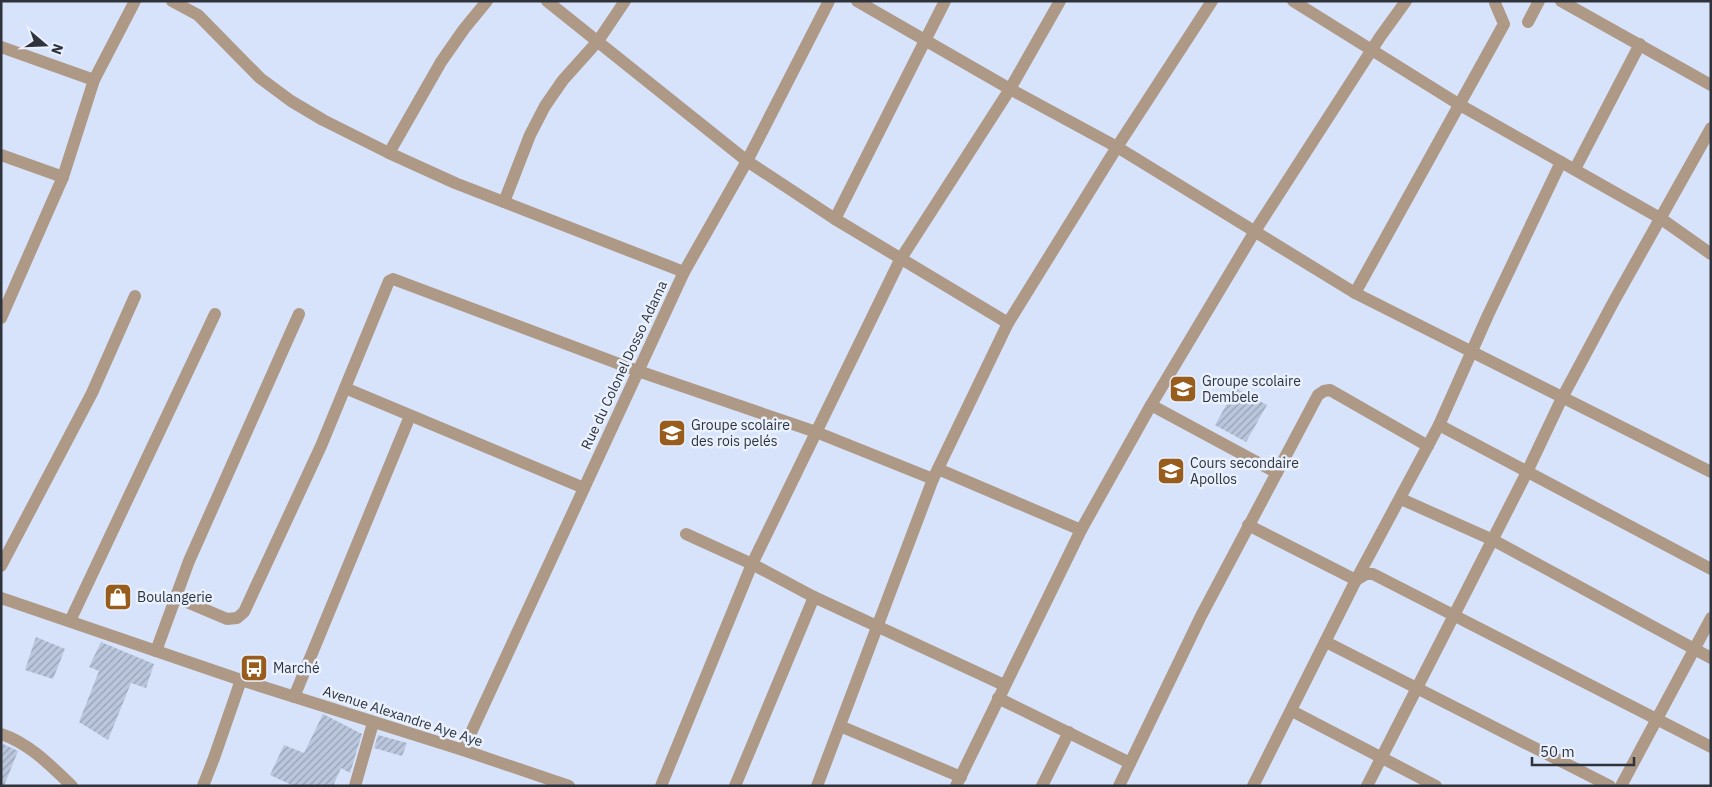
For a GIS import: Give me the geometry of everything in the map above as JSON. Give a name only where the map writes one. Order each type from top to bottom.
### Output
[{"type":"street","points":[[1,318],[63,177],[94,80],[135,1]]},
{"type":"street","points":[[172,1],[198,15],[260,78],[291,101],[323,120],[454,183],[684,272]]},
{"type":"street","points":[[389,153],[441,62],[464,29],[487,1]]},
{"type":"street","points":[[547,1],[747,161],[835,220],[1008,323]]},
{"type":"street","points":[[504,202],[530,134],[545,106],[563,80],[598,41],[625,1]]},
{"type":"street","name":"Rue du Colonel Dosso Adama","points":[[463,750],[684,272],[747,161],[829,1]]},
{"type":"street","points":[[857,1],[1010,89],[1117,147],[1355,292],[1711,472]]},
{"type":"street","points":[[835,220],[945,1]]},
{"type":"street","points":[[661,786],[752,564],[900,260],[1010,89],[1060,1]]},
{"type":"street","points":[[817,786],[936,474],[1008,323],[1117,147],[1212,1]]},
{"type":"street","points":[[1293,1],[1460,105],[1660,218],[1711,254]]},
{"type":"street","points":[[840,726],[958,781],[1081,530],[1151,405],[1255,231],[1406,1]]},
{"type":"street","points":[[1355,292],[1504,24],[1495,1]]},
{"type":"street","points":[[1528,22],[1539,1]]},
{"type":"street","points":[[1561,1],[1711,85]]},
{"type":"street","points":[[1575,169],[1640,44]]},
{"type":"street","points":[[1,47],[94,80]]},
{"type":"street","points":[[1367,786],[1493,540],[1562,398],[1614,300],[1711,128]]},
{"type":"street","points":[[1,155],[63,177]]},
{"type":"street","points":[[1256,785],[1356,580],[1439,426],[1472,350],[1561,162]]},
{"type":"street","points":[[175,597],[227,620],[237,618],[244,612],[320,446],[388,281],[393,279],[638,371],[936,474],[1081,530]]},
{"type":"street","points":[[1,566],[92,393],[135,296]]},
{"type":"street","points":[[70,621],[215,314]]},
{"type":"street","points":[[156,651],[189,561],[299,314]]},
{"type":"street","points":[[345,388],[584,488]]},
{"type":"street","points":[[1119,786],[1201,616],[1318,395],[1330,390],[1428,446]]},
{"type":"street","points":[[1151,405],[1276,473]]},
{"type":"street","points":[[294,697],[410,416]]},
{"type":"street","points":[[1439,426],[1711,569]]},
{"type":"street","points":[[1401,498],[1493,540],[1711,658]]},
{"type":"street","points":[[1248,525],[1356,580]]},
{"type":"street","points":[[686,534],[752,564],[814,598],[1004,685]]},
{"type":"street","points":[[1356,580],[1366,574],[1373,574],[1711,747]]},
{"type":"street","name":"Avenue Alexandre Aye Aye","points":[[1,598],[242,680],[372,723],[463,750],[569,786]]},
{"type":"street","points":[[735,786],[814,598]]},
{"type":"street","points":[[1621,786],[1711,618]]},
{"type":"street","points":[[1326,642],[1610,786]]},
{"type":"street","points":[[202,786],[242,680]]},
{"type":"street","points":[[998,698],[1130,763]]},
{"type":"street","points":[[1292,710],[1436,786]]},
{"type":"street","points":[[355,786],[372,723]]},
{"type":"street","points":[[1042,786],[1069,732]]},
{"type":"street","points":[[1,734],[16,739],[72,786]]},
{"type":"building","points":[[1232,386],[1267,405],[1246,442],[1215,425],[1228,402],[1225,400]]},
{"type":"building","points":[[36,637],[65,649],[53,679],[25,670]]},
{"type":"building","points":[[101,642],[154,664],[146,688],[131,683],[108,740],[79,722],[99,671],[89,667]]},
{"type":"building","points":[[323,714],[362,734],[350,773],[341,768],[333,786],[294,786],[270,775],[284,745],[304,753]]},
{"type":"building","points":[[378,735],[407,743],[402,756],[374,748]]},
{"type":"building","points":[[1,743],[18,751],[4,786],[1,786]]},
{"type":"place","name":"Groupe scolaire Dembele","points":[[1183,389]]},
{"type":"place","name":"Groupe scolaire des rois pelés","points":[[672,433]]},
{"type":"place","name":"Cours secondaire Apollos","points":[[1171,471]]},
{"type":"place","name":"Boulangerie","points":[[118,597]]},
{"type":"place","name":"Marché","points":[[254,668]]}]
